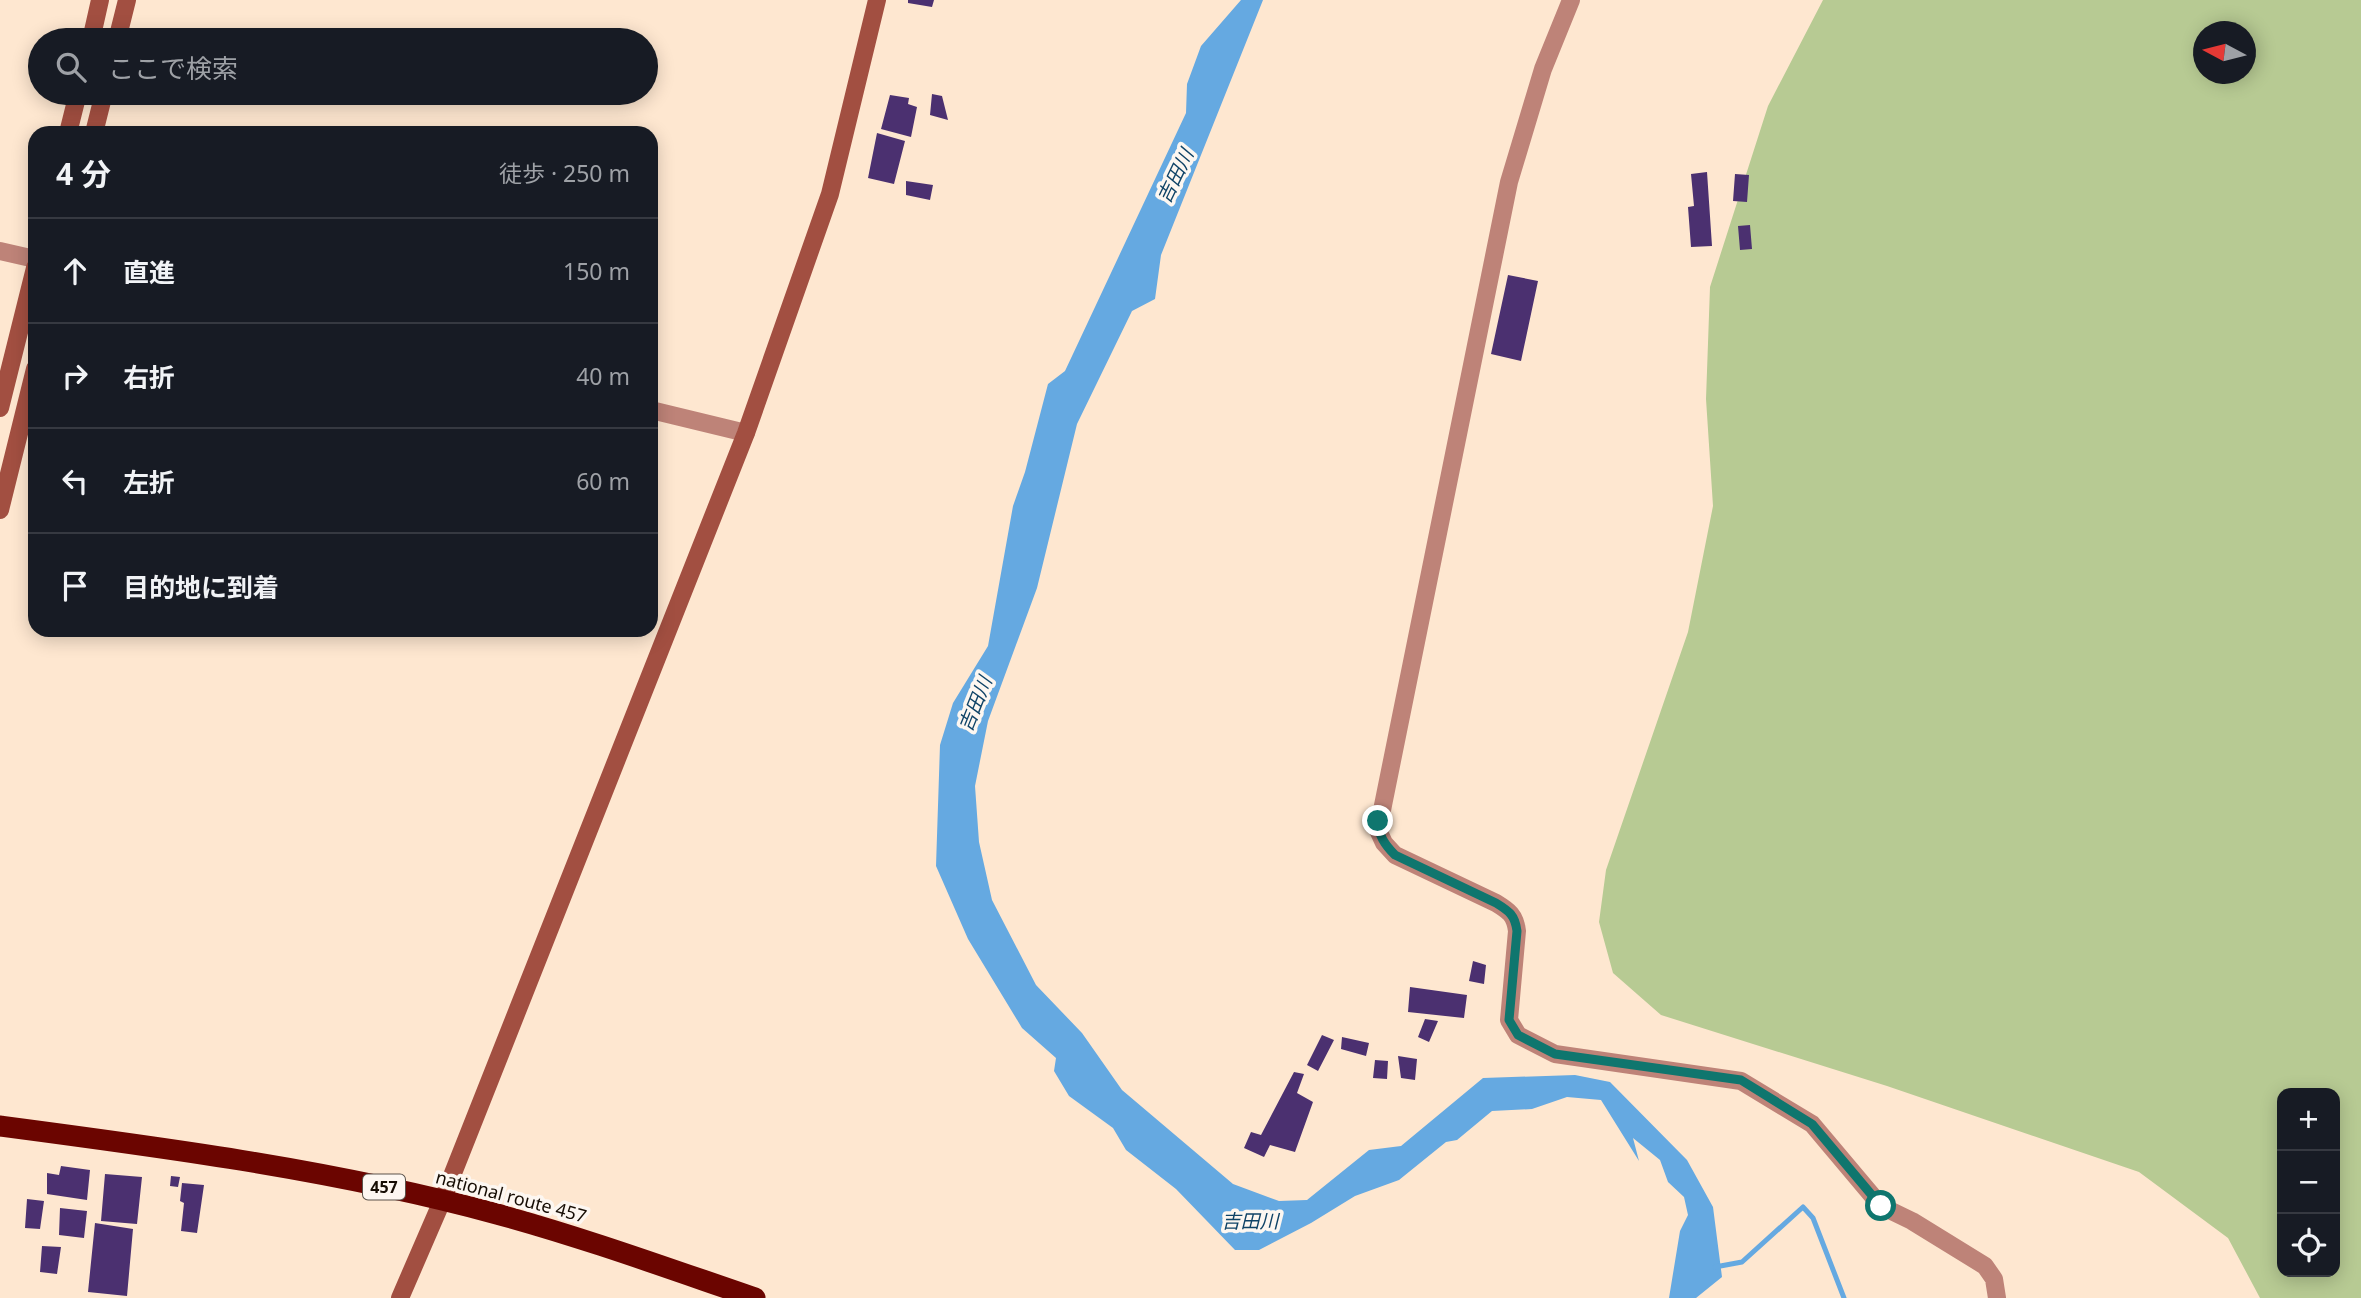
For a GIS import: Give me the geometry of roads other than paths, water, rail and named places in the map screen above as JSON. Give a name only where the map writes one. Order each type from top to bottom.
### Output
[{"type":"highway","name":"national route 457","points":[[0,1126],[302,1170],[442,1201],[596,1243],[755,1298]]},
{"type":"street","points":[[94,28],[100,0]]},
{"type":"street","points":[[120,28],[127,0]]},
{"type":"street","points":[[400,1298],[442,1201],[746,433],[830,194],[877,0]]},
{"type":"street","points":[[1571,0],[1543,69],[1509,182],[1378,830],[1384,843],[1395,855],[1510,912],[1517,931],[1509,1020],[1518,1035],[1555,1054],[1741,1080],[1812,1124],[1881,1206],[1985,1266],[1994,1279],[1997,1298]]},
{"type":"street","points":[[70,126],[75,105]]},
{"type":"street","points":[[96,126],[101,105]]},
{"type":"street","points":[[0,251],[28,257]]},
{"type":"street","points":[[0,408],[28,296]]},
{"type":"street","points":[[0,510],[28,397]]},
{"type":"street","points":[[658,412],[746,433]]},
{"type":"water","name":"吉田川","points":[[1241,0],[1263,0],[1161,255],[1155,299],[1132,311],[1077,424],[1037,588],[988,721],[975,786],[979,842],[992,900],[1036,985],[1082,1033],[1122,1090],[1233,1184],[1279,1201],[1307,1200],[1369,1150],[1401,1146],[1483,1078],[1575,1075],[1610,1082],[1687,1160],[1713,1207],[1722,1277],[1696,1298],[1669,1298],[1680,1231],[1688,1215],[1684,1197],[1668,1182],[1660,1160],[1633,1138],[1639,1161],[1601,1100],[1567,1097],[1532,1109],[1492,1111],[1457,1140],[1446,1142],[1399,1180],[1355,1196],[1259,1250],[1235,1250],[1176,1189],[1126,1150],[1113,1128],[1069,1096],[1054,1071],[1056,1058],[1022,1028],[968,939],[936,866],[940,745],[953,703],[988,646],[1013,506],[1025,472],[1048,384],[1065,371],[1186,113],[1187,84],[1201,46]]},
{"type":"waterway","points":[[1715,1267],[1742,1262],[1803,1207],[1813,1218],[1844,1298]]}]
